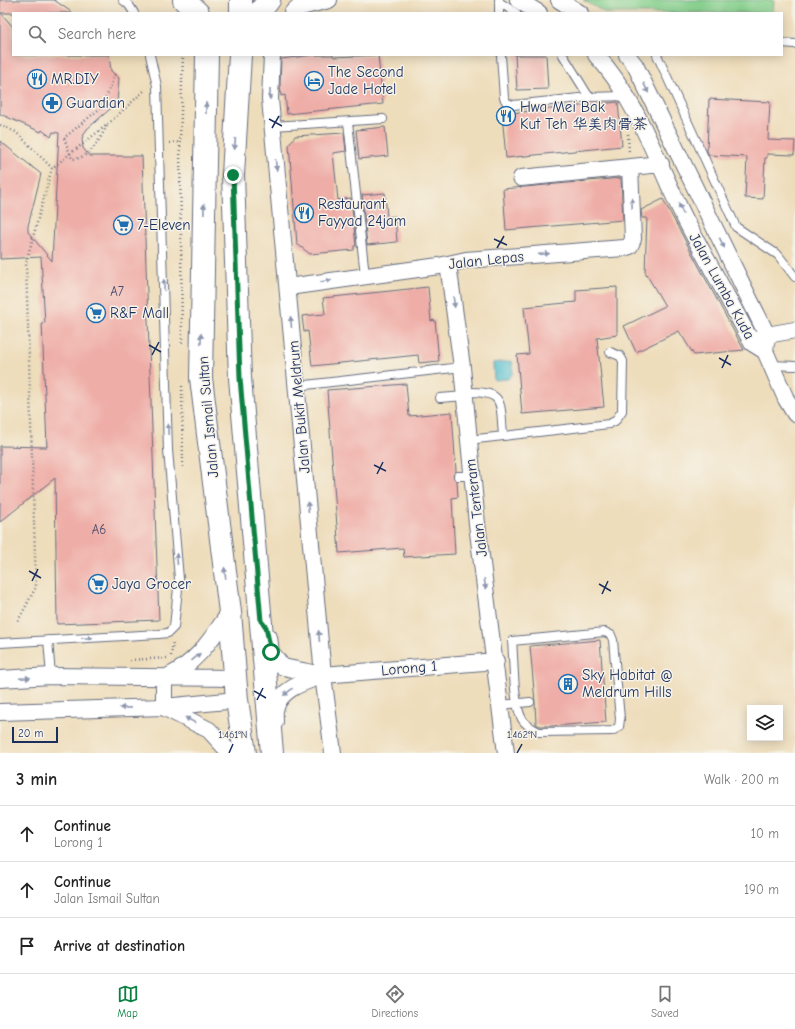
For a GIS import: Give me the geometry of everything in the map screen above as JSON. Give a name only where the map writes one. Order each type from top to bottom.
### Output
[{"type":"main road","points":[[184,0],[197,12]]},
{"type":"main road","points":[[206,0],[207,12]]},
{"type":"main road","points":[[241,0],[241,12]]},
{"type":"main road","points":[[261,12],[269,0]]},
{"type":"main road","name":"Jalan Ismail Sultan","points":[[207,56],[201,378],[230,612],[237,700],[245,753]]},
{"type":"main road","points":[[240,56],[233,175],[240,378],[271,745]]},
{"type":"street","points":[[293,12],[297,8],[329,0]]},
{"type":"street","points":[[518,0],[537,12]]},
{"type":"street","points":[[559,0],[578,12]]},
{"type":"street","name":"Jalan Lumba Kuda","points":[[597,56],[606,66],[625,96],[661,164],[684,216],[764,348]]},
{"type":"street","name":"Jalan Lumba Kuda","points":[[628,56],[635,65],[764,348]]},
{"type":"street","name":"Jalan Bukit Meldrum","points":[[272,58],[270,99],[323,675],[333,753]]},
{"type":"street","points":[[522,178],[661,164]]},
{"type":"street","name":"Jalan Lepas","points":[[288,287],[478,259],[624,248],[630,246],[633,239],[630,167]]},
{"type":"street","name":"Jalan Tenteram","points":[[448,264],[462,367],[468,440],[465,476],[496,661],[506,753]]},
{"type":"street","points":[[795,330],[764,348],[786,399],[795,414]]},
{"type":"street","points":[[164,678],[182,670],[203,652],[230,612]]},
{"type":"street","name":"Lorong 1","points":[[261,621],[266,627],[271,652],[283,667],[323,675]]},
{"type":"street","name":"Lorong 1","points":[[271,745],[276,707],[282,696],[300,683],[323,675],[496,661]]},
{"type":"street","points":[[0,679],[51,676],[235,678]]},
{"type":"street","points":[[164,678],[164,707]]},
{"type":"street","points":[[0,712],[164,707],[237,700]]},
{"type":"street","points":[[164,707],[209,730],[230,753]]},
{"type":"lane","points":[[123,0],[129,4],[133,12]]},
{"type":"lane","points":[[499,1],[499,12]]},
{"type":"lane","points":[[499,1],[515,12]]},
{"type":"lane","points":[[783,43],[795,44]]},
{"type":"lane","points":[[0,643],[159,634],[170,632],[174,625],[179,579],[168,450],[156,81],[150,56]]},
{"type":"lane","points":[[502,56],[504,98],[507,103],[513,104],[589,97],[625,96]]},
{"type":"lane","points":[[564,56],[589,97]]},
{"type":"lane","points":[[657,56],[736,227],[778,255],[795,277]]},
{"type":"lane","points":[[273,126],[383,119]]},
{"type":"lane","points":[[348,122],[365,275]]},
{"type":"lane","points":[[764,348],[795,366]]},
{"type":"lane","points":[[468,440],[609,424],[615,421],[622,410],[623,361],[620,356],[610,352]]},
{"type":"lane","points":[[297,386],[462,367]]},
{"type":"lane","points":[[440,398],[485,392],[497,398],[500,405],[503,436]]},
{"type":"lane","points":[[605,632],[611,635],[620,719],[619,727],[612,731],[539,732],[522,719],[516,690],[512,641],[605,632]]},
{"type":"lane","points":[[48,640],[51,676]]},
{"type":"lane","points":[[501,699],[516,690]]},
{"type":"lane","points":[[501,699],[518,703],[530,702]]},
{"type":"path","points":[[108,124],[94,149],[78,159],[72,159],[64,138],[103,106],[114,74]]},
{"type":"path","points":[[18,621],[36,588],[26,263],[52,168],[108,124],[156,81]]},
{"type":"path","points":[[0,125],[16,132],[52,168]]},
{"type":"green space","points":[[583,0],[774,0],[773,12],[604,12]]},
{"type":"water","points":[[512,361],[513,373],[508,379],[494,380],[493,363]]},
{"type":"building","name":"R&F Mall","points":[[0,0],[54,0],[72,12],[1,13],[12,26],[12,56],[109,56],[111,71],[119,78],[117,103],[87,129],[82,138],[83,148],[89,156],[142,156],[159,620],[57,624],[55,478],[0,522],[0,446],[47,447],[42,322],[45,323],[41,257],[0,259],[0,141],[41,174],[28,226],[28,232],[52,261],[59,133],[53,132],[51,137],[42,130],[41,132],[0,114]]},
{"type":"building","points":[[305,56],[378,56],[383,104],[287,114],[285,95],[281,96],[281,59]]},
{"type":"building","points":[[515,56],[546,56],[548,89],[517,90]]},
{"type":"building","points":[[709,99],[770,102],[768,140],[795,141],[794,155],[767,154],[767,158],[765,158],[763,199],[745,198],[747,157],[709,155],[707,151]]},
{"type":"building","points":[[618,102],[622,146],[506,158],[502,114]]},
{"type":"building","points":[[385,127],[388,156],[359,159],[356,130]]},
{"type":"building","points":[[344,133],[346,151],[333,153],[338,200],[351,198],[356,246],[354,246],[354,250],[310,254],[297,244],[289,145],[295,136]]},
{"type":"building","points":[[621,178],[623,220],[506,230],[503,189]]},
{"type":"building","points":[[385,193],[387,217],[395,216],[397,242],[367,245],[362,195]]},
{"type":"building","points":[[663,199],[744,350],[694,355],[679,331],[636,352],[624,326],[665,306],[645,272],[647,218],[642,218],[641,210]]},
{"type":"building","points":[[428,287],[431,321],[435,320],[439,361],[419,363],[418,355],[312,366],[308,331],[304,332],[302,316],[325,314],[323,298]]},
{"type":"building","points":[[617,287],[617,335],[597,338],[604,407],[522,414],[517,355],[529,354],[524,307],[576,302],[576,290]]},
{"type":"building","points":[[406,384],[409,416],[452,412],[456,471],[453,476],[457,481],[458,497],[452,498],[455,554],[404,557],[403,548],[339,553],[327,390]]},
{"type":"building","name":"Sky Habitat @ Meldrum Hills","points":[[600,640],[606,722],[552,726],[540,726],[536,724],[530,646]]},
{"type":"place","name":"MR.DIY","points":[[37,79]]},
{"type":"place","name":"The Second Jade Hotel","points":[[314,81]]},
{"type":"place","name":"Guardian","points":[[52,103]]},
{"type":"place","name":"Hwa Mei Bak Kut Teh 华美肉骨茶","points":[[506,116]]},
{"type":"place","name":"Restaurant Fayyad 24jam","points":[[304,213]]},
{"type":"place","name":"7-Eleven","points":[[123,225]]},
{"type":"place","name":"R&F Mall","points":[[96,313]]},
{"type":"place","name":"Jaya Grocer","points":[[98,584]]},
{"type":"place","name":"Sky Habitat @ Meldrum Hills","points":[[568,684]]},
{"type":"route","points":[[233,175],[240,378],[261,621],[266,627],[271,652]]}]
